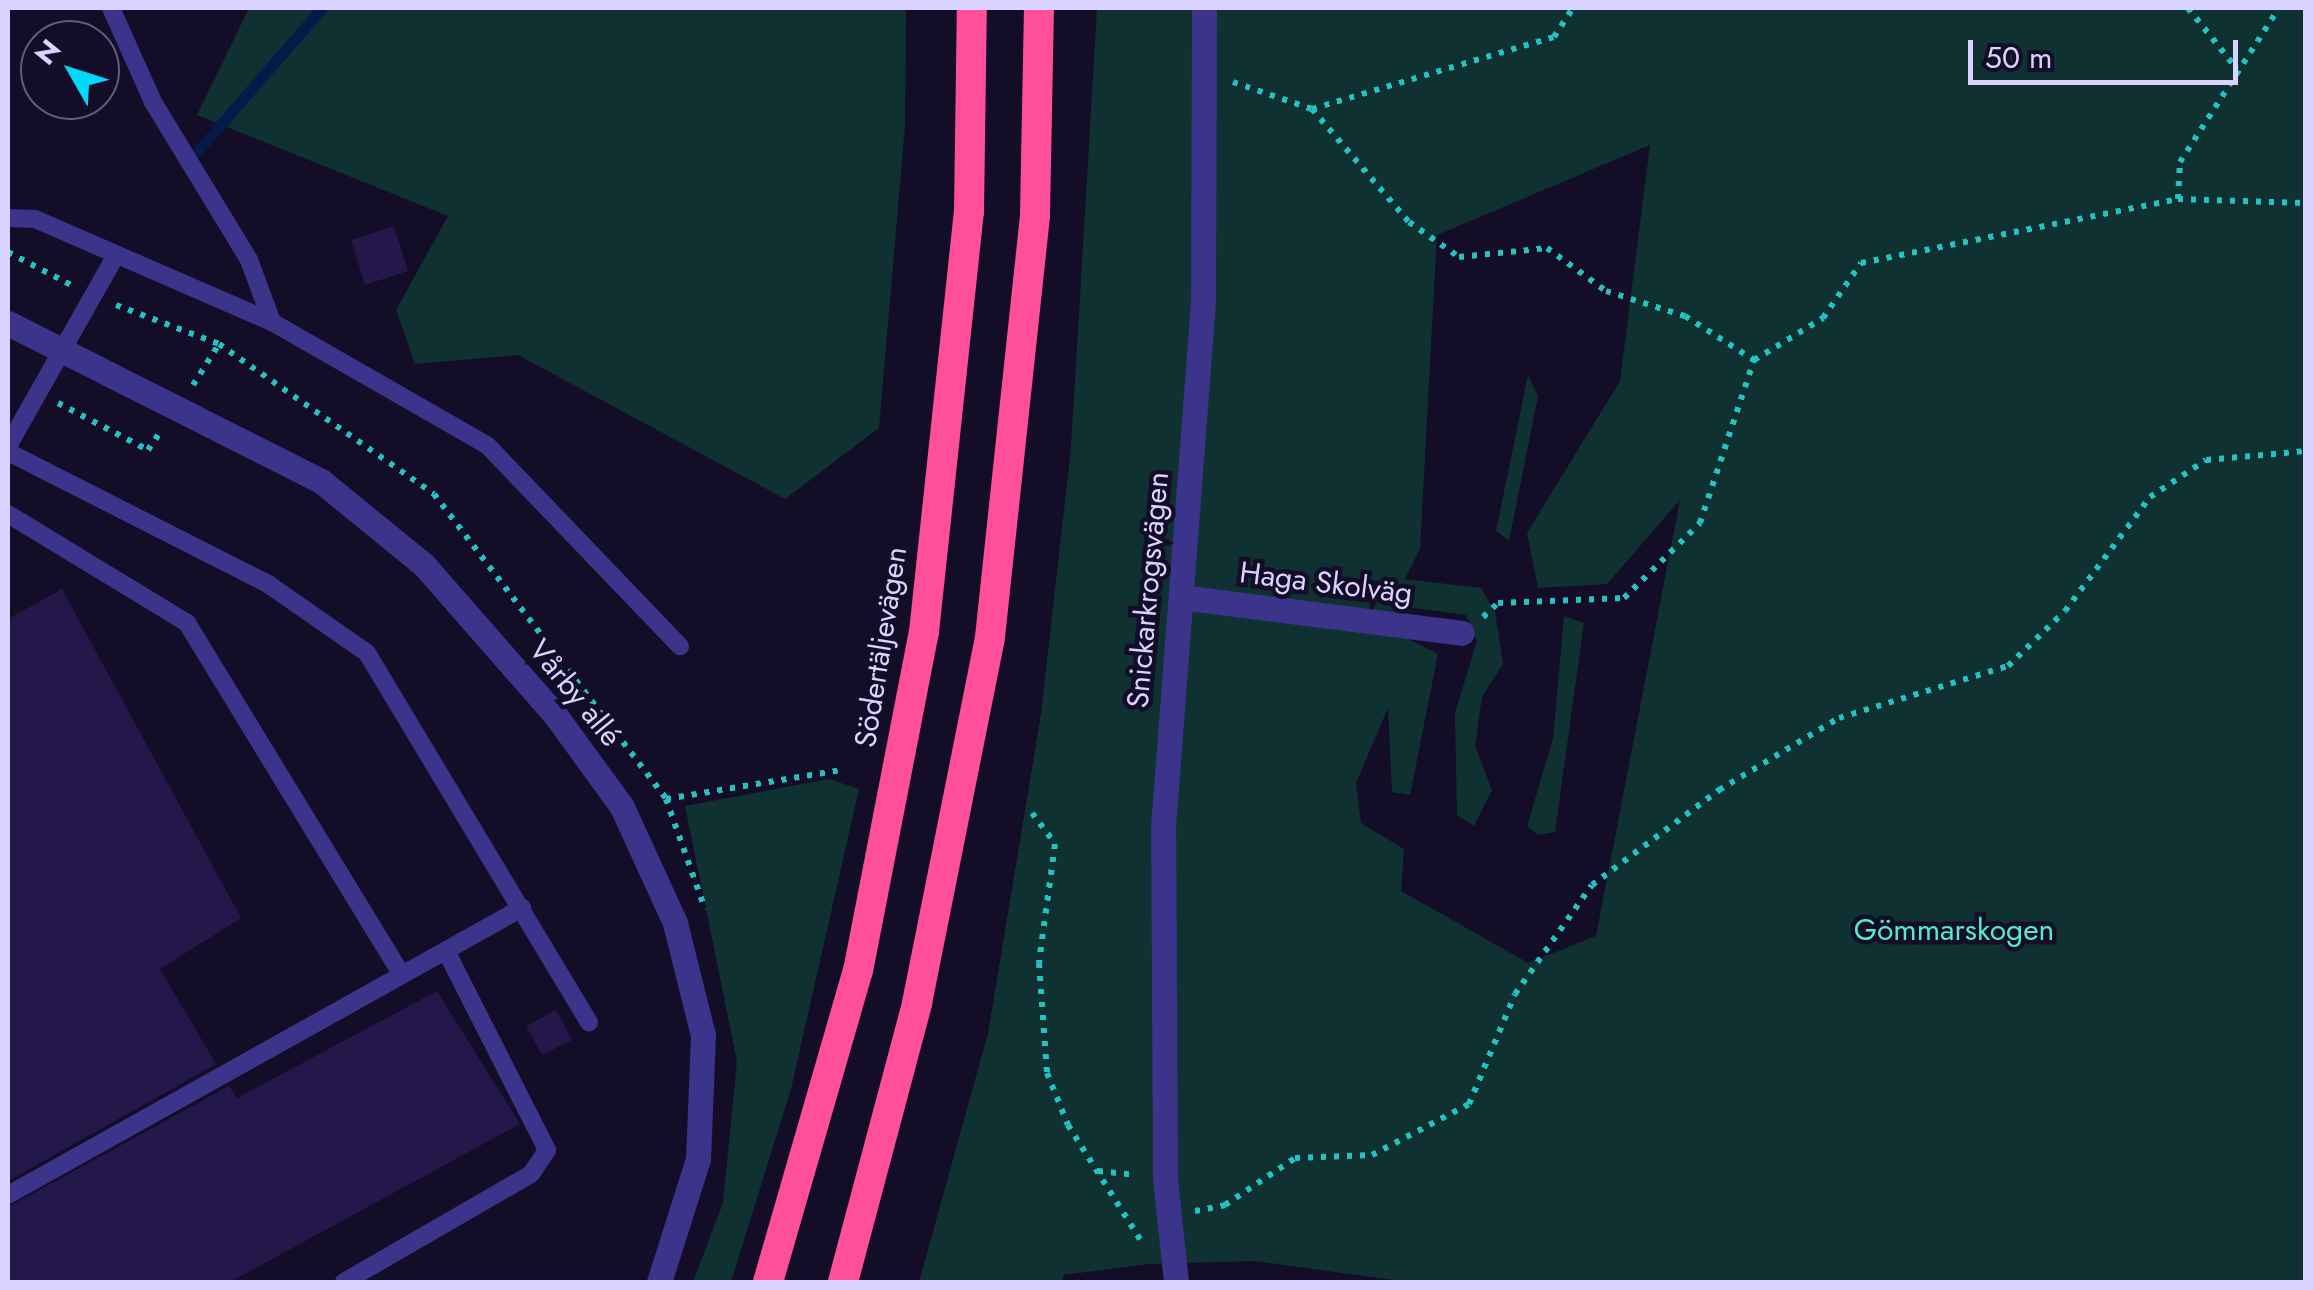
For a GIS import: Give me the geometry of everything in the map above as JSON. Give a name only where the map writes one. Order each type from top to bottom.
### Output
[{"type":"highway","name":"Södertäljevägen","points":[[768,1282],[858,971],[924,632],[969,212],[972,8]]},
{"type":"highway","points":[[843,1282],[917,1002],[990,636],[1035,214],[1039,8]]},
{"type":"street","name":"Snickarkrogsvägen","points":[[1176,1282],[1165,1179],[1163,827],[1202,302],[1204,8]]},
{"type":"street","name":"Vårby allé","points":[[8,323],[321,482],[424,565],[556,716],[622,808],[675,923],[703,1035],[698,1159],[658,1282]]},
{"type":"street","name":"Haga Skolväg","points":[[1181,597],[1462,634]]},
{"type":"lane","points":[[111,8],[153,102],[249,260],[272,322]]},
{"type":"lane","points":[[8,218],[35,219],[272,322],[487,445],[680,646]]},
{"type":"lane","points":[[115,256],[8,448],[344,632],[396,694],[589,1022]]},
{"type":"lane","points":[[8,514],[188,623],[402,976]]},
{"type":"lane","points":[[8,1196],[522,908]]},
{"type":"lane","points":[[344,1282],[532,1174],[547,1150],[446,951]]},
{"type":"path","points":[[1312,109],[1554,37],[1574,8]]},
{"type":"path","points":[[2188,8],[2238,69]]},
{"type":"path","points":[[2178,199],[2180,162],[2238,69],[2268,38],[2279,8]]},
{"type":"path","points":[[1205,73],[1312,109],[1409,222],[1459,258],[1547,248],[1606,291],[1685,316],[1754,360]]},
{"type":"path","points":[[1462,634],[1498,604],[1624,598],[1700,523],[1754,360],[1823,318],[1861,263],[2178,199],[2306,203]]},
{"type":"path","points":[[1169,1217],[1226,1204],[1295,1158],[1372,1155],[1469,1104],[1515,994],[1592,885],[1719,790],[1839,718],[2008,666],[2066,611],[2150,497],[2206,460],[2306,451]]},
{"type":"path","points":[[666,800],[841,770]]},
{"type":"path","points":[[1032,814],[1055,844],[1038,977],[1047,1074],[1096,1170],[1153,1260]]},
{"type":"path","points":[[1096,1170],[1165,1179]]},
{"type":"green space","points":[[249,8],[906,8],[905,126],[879,428],[785,499],[518,355],[415,364],[396,310],[448,216],[197,115]]},
{"type":"green space","name":"Gömmarskogen","points":[[1097,8],[2305,8],[2305,1282],[1408,1282],[1255,1261],[1150,1264],[1063,1275],[1063,1282],[919,1282],[988,1033],[1041,714],[1071,448]],"holes":[[[1650,145],[1620,381],[1527,533],[1538,588],[1607,584],[1680,500],[1596,936],[1528,963],[1401,891],[1404,849],[1361,823],[1356,783],[1388,708],[1392,792],[1410,795],[1438,654],[1401,635],[1399,606],[1466,615],[1477,641],[1455,713],[1457,815],[1474,826],[1492,790],[1475,746],[1482,697],[1503,664],[1495,612],[1481,588],[1405,579],[1420,549],[1437,235]]]},
{"type":"green space","points":[[1528,375],[1538,396],[1509,541],[1496,531]]},
{"type":"green space","points":[[1564,616],[1584,623],[1555,832],[1538,835],[1527,826],[1553,739]]},
{"type":"green space","points":[[829,779],[859,789],[791,1089],[731,1282],[693,1282],[723,1203],[737,1061],[685,806]]},
{"type":"building","points":[[394,226],[408,271],[365,285],[351,240]]},
{"type":"building","points":[[62,589],[241,918],[160,969],[216,1064],[8,1181],[8,619]]},
{"type":"building","points":[[437,991],[520,1124],[230,1282],[8,1282],[8,1207],[229,1086],[237,1098]]},
{"type":"building","points":[[556,1010],[572,1040],[542,1055],[526,1026]]},
{"type":"waterway","points":[[195,154],[322,8]]}]
